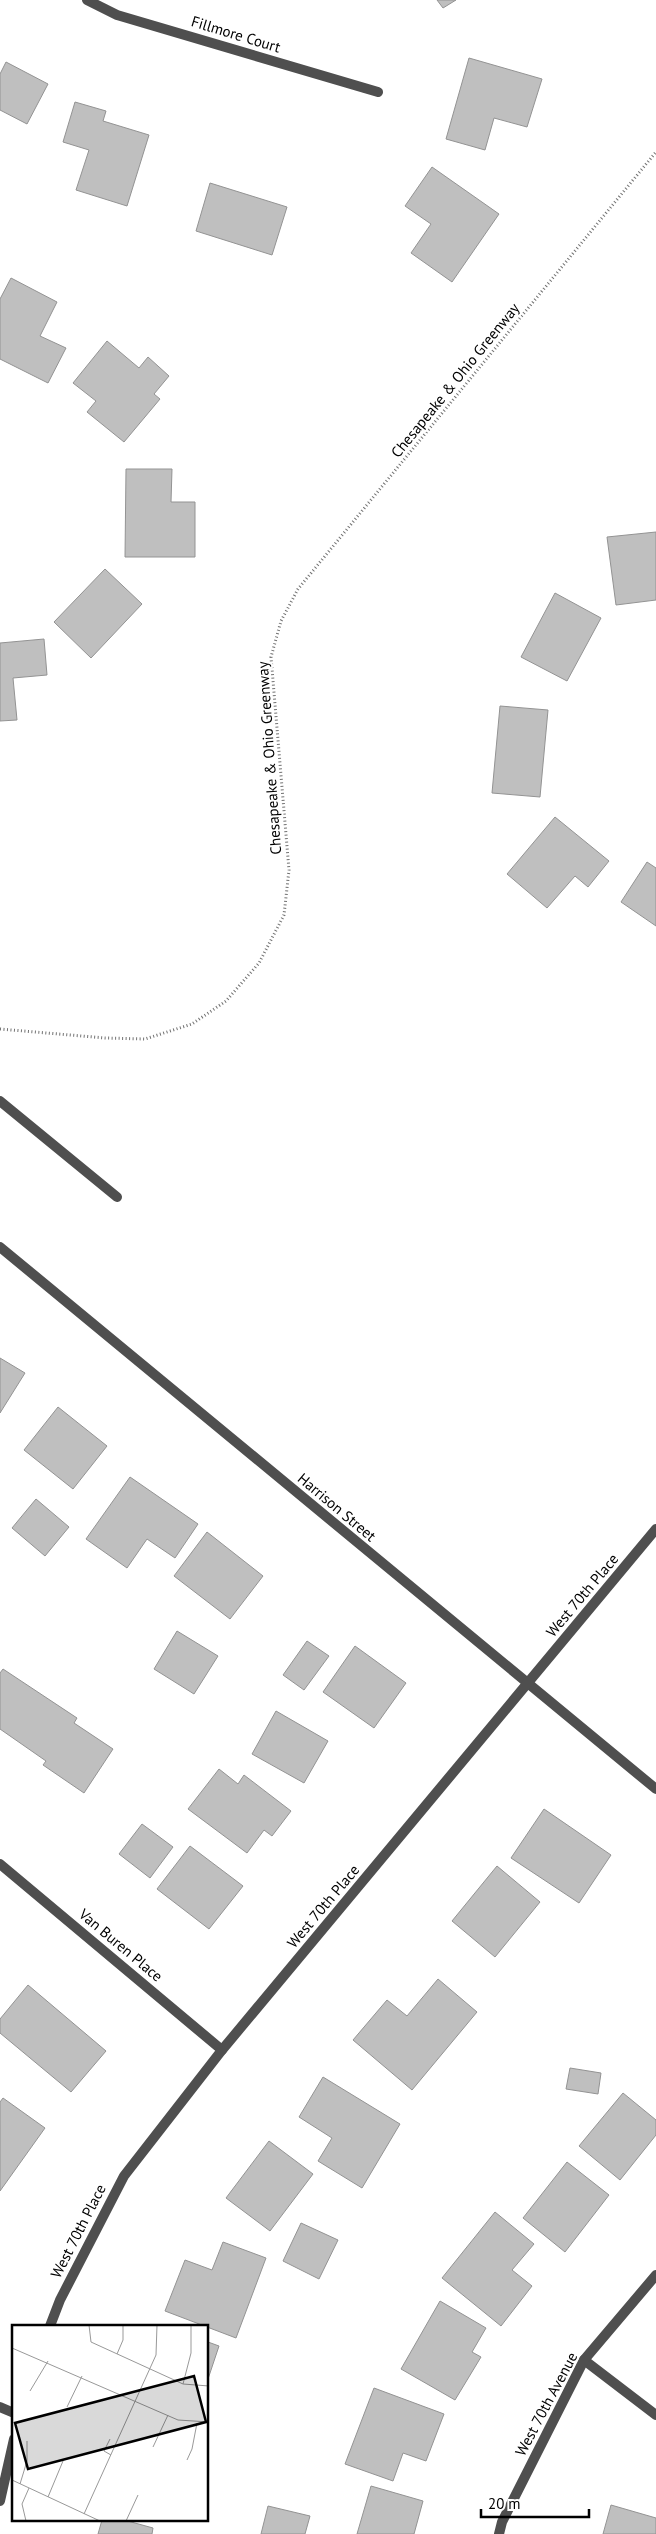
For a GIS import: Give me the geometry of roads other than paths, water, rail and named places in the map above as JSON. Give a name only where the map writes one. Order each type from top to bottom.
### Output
[{"type":"street","name":"Fillmore Court","points":[[87,0],[117,15],[378,92]]},
{"type":"street","points":[[0,1101],[117,1197]]},
{"type":"street","name":"Harrison Street","points":[[0,1247],[656,1789]]},
{"type":"street","name":"West 70th Place","points":[[50,2325],[60,2300],[124,2176],[222,2050],[656,1529]]},
{"type":"street","name":"Van Buren Place","points":[[0,1864],[222,2050]]},
{"type":"street","name":"West 70th Avenue","points":[[499,2534],[502,2522],[584,2360],[656,2275]]},
{"type":"street","points":[[584,2360],[656,2415]]},
{"type":"street","points":[[0,2407],[12,2412]]},
{"type":"street","points":[[0,2500],[12,2448]]}]
